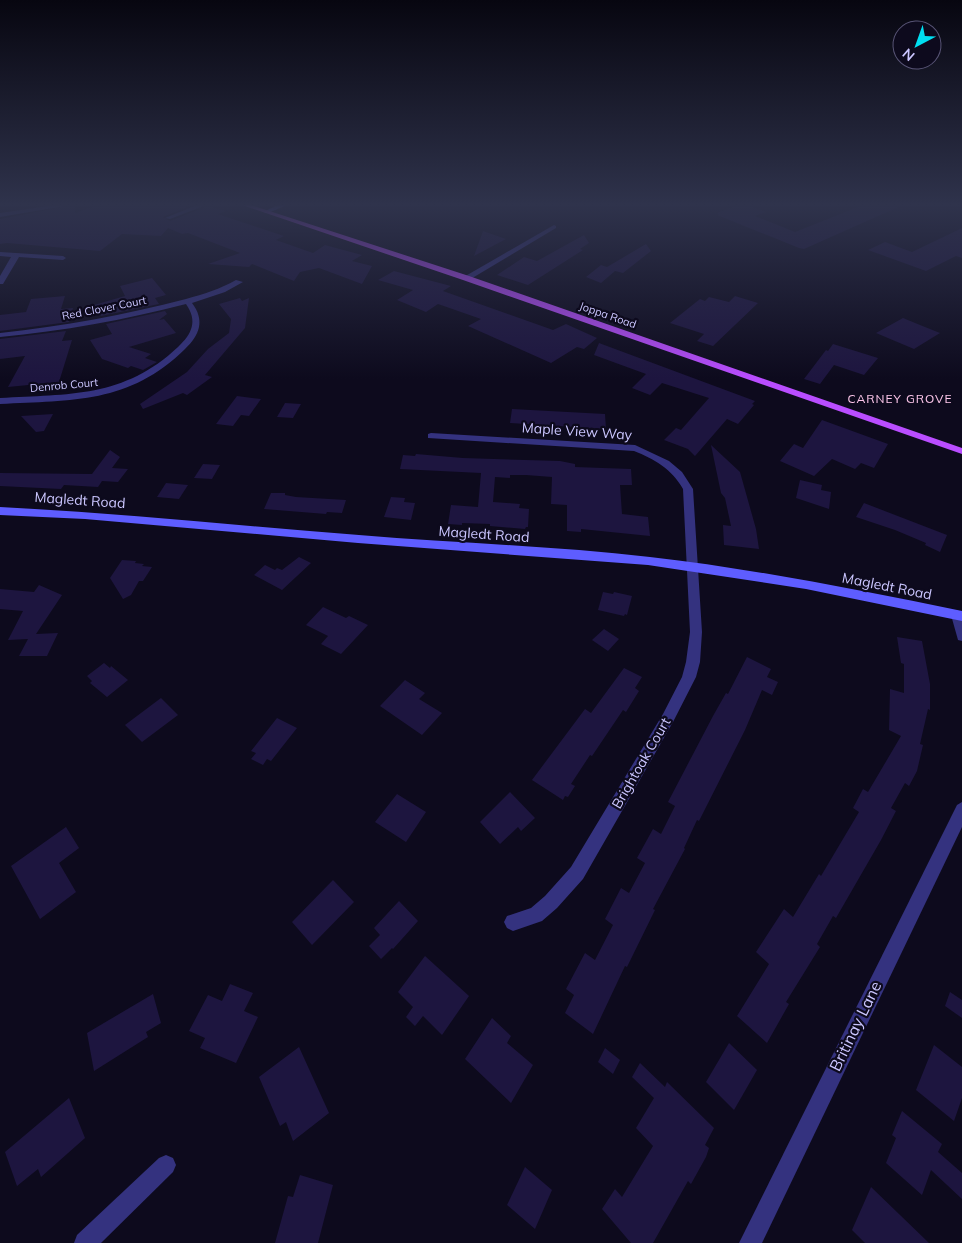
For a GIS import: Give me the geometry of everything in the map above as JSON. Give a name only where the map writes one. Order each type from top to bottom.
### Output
[{"type":"main road","name":"Joppa Road","points":[[421,263],[962,451]]},
{"type":"street","points":[[0,282],[11,263]]},
{"type":"street","points":[[466,278],[492,263]]},
{"type":"street","name":"Red Clover Court","points":[[0,335],[106,322],[220,292],[238,282]]},
{"type":"street","name":"Denrob Court","points":[[0,401],[100,394],[129,386],[150,376],[173,359],[192,337],[197,326],[197,316],[187,301]]},
{"type":"street","name":"Maple View Way","points":[[431,436],[624,446],[635,448],[660,458],[678,473],[688,489],[691,566]]},
{"type":"street","name":"Magledt Road","points":[[0,511],[85,515],[358,540],[582,555],[691,566],[959,615]]},
{"type":"street","name":"Brightoak Court","points":[[513,922],[536,915],[551,902],[577,873],[676,703],[689,677],[695,649],[696,632],[691,566]]},
{"type":"street","points":[[959,615],[962,636]]},
{"type":"street","name":"Britinay Lane","points":[[750,1243],[962,810]]},
{"type":"street","points":[[85,1243],[166,1165]]},
{"type":"building","points":[[360,263],[372,266],[362,284],[319,268],[300,272],[294,281],[252,264],[249,267],[208,264]]},
{"type":"building","points":[[515,263],[563,263],[528,285],[497,275]]},
{"type":"building","points":[[614,263],[636,263],[623,273],[615,271],[601,283],[586,277],[601,265],[607,267]]},
{"type":"building","points":[[904,263],[942,263],[926,271]]},
{"type":"building","points":[[394,271],[451,286],[443,291],[553,330],[566,324],[597,338],[584,349],[577,347],[551,363],[468,326],[481,319],[438,304],[426,312],[397,300],[413,290],[378,280]]},
{"type":"building","points":[[152,278],[166,295],[155,298],[159,304],[101,316],[94,305],[125,296],[120,286]]},
{"type":"building","points":[[65,296],[61,309],[73,308],[69,322],[0,331],[0,315],[26,312],[31,299]]},
{"type":"building","points":[[735,296],[758,303],[713,346],[697,341],[704,334],[670,323],[700,299],[705,301],[709,297],[729,302]]},
{"type":"building","points":[[240,298],[242,301],[249,298],[245,328],[205,375],[212,377],[187,395],[183,393],[143,409],[140,404],[187,372],[208,349],[229,333],[231,319],[219,304]]},
{"type":"building","points":[[165,311],[167,314],[159,320],[164,319],[176,333],[129,347],[151,354],[145,358],[157,362],[143,370],[131,366],[128,368],[102,359],[90,340],[112,334],[106,324]]},
{"type":"building","points":[[903,318],[940,333],[914,349],[876,333]]},
{"type":"building","points":[[66,331],[62,341],[72,340],[59,382],[8,387],[25,356],[0,359],[0,339]]},
{"type":"building","points":[[599,343],[755,401],[752,404],[754,405],[738,424],[727,419],[695,456],[688,449],[664,440],[676,428],[681,430],[709,398],[662,383],[650,395],[632,388],[646,374],[594,355]]},
{"type":"building","points":[[833,344],[878,358],[864,375],[834,365],[820,384],[804,379],[826,350],[828,351]]},
{"type":"building","points":[[237,396],[261,399],[249,416],[241,415],[233,426],[216,424]]},
{"type":"building","points":[[285,403],[301,404],[293,418],[277,417]]},
{"type":"building","points":[[512,409],[605,414],[606,429],[510,423]]},
{"type":"building","points":[[53,414],[44,431],[36,432],[21,416]]},
{"type":"building","points":[[822,420],[888,444],[874,468],[861,463],[855,469],[832,459],[814,476],[780,461],[794,444],[803,448]]},
{"type":"building","points":[[711,445],[740,472],[756,529],[759,549],[724,545],[723,525],[731,526],[725,498],[721,493]]},
{"type":"building","points":[[110,450],[120,457],[112,468],[128,469],[118,482],[102,481],[98,487],[64,485],[61,489],[0,486],[0,473],[92,474]]},
{"type":"building","points":[[416,454],[463,458],[560,461],[575,464],[575,467],[631,469],[632,485],[620,485],[622,514],[648,517],[650,536],[581,529],[581,532],[567,531],[567,505],[551,504],[552,477],[526,475],[510,475],[510,478],[495,477],[493,502],[520,504],[519,508],[529,509],[528,527],[525,529],[490,526],[490,524],[448,524],[451,505],[478,507],[481,473],[400,469],[403,455],[415,456]]},
{"type":"building","points":[[203,464],[220,465],[212,479],[194,478]]},
{"type":"building","points":[[800,480],[822,485],[821,490],[831,492],[829,509],[796,498]]},
{"type":"building","points":[[166,483],[188,485],[179,499],[157,497]]},
{"type":"building","points":[[271,493],[285,493],[285,495],[296,497],[346,500],[342,513],[327,512],[326,514],[264,509]]},
{"type":"building","points":[[391,497],[405,498],[404,502],[415,503],[411,520],[384,517]]},
{"type":"building","points":[[864,503],[947,535],[940,552],[925,545],[926,543],[895,530],[856,517]]},
{"type":"building","points":[[299,557],[311,563],[282,590],[254,575],[265,565],[275,570],[277,568],[282,570]]},
{"type":"building","points":[[122,560],[136,561],[135,563],[144,564],[142,566],[152,567],[143,581],[139,581],[131,595],[123,599],[110,578]]},
{"type":"building","points":[[39,585],[62,595],[36,634],[58,633],[47,656],[19,656],[28,639],[8,640],[23,611],[0,609],[0,589],[34,592]]},
{"type":"building","points":[[603,592],[613,594],[614,592],[632,596],[627,615],[598,610]]},
{"type":"building","points":[[323,607],[346,618],[349,616],[368,625],[341,654],[321,644],[328,636],[306,625]]},
{"type":"building","points":[[604,629],[619,639],[608,651],[592,640]]},
{"type":"building","points":[[897,637],[922,641],[930,684],[930,710],[928,709],[920,744],[923,745],[917,771],[909,786],[905,783],[891,808],[896,811],[881,840],[836,918],[833,916],[817,944],[820,947],[786,1002],[789,1004],[767,1043],[737,1016],[769,964],[756,952],[784,909],[793,917],[819,874],[821,876],[859,812],[853,808],[863,789],[868,792],[901,736],[889,730],[890,689],[904,693],[904,664],[901,663]]},
{"type":"building","points":[[747,657],[771,669],[767,677],[778,682],[772,695],[762,690],[745,730],[699,821],[697,820],[685,849],[653,909],[655,910],[627,967],[625,966],[593,1034],[565,1013],[574,995],[566,989],[585,953],[595,960],[613,925],[605,919],[621,888],[629,893],[645,863],[637,858],[653,829],[661,834],[675,806],[668,802],[713,716],[726,693],[728,694]]},
{"type":"building","points":[[104,663],[110,668],[111,666],[128,680],[107,697],[90,683],[92,681],[87,676]]},
{"type":"building","points":[[624,668],[642,677],[635,688],[639,691],[626,712],[623,710],[592,756],[590,755],[571,784],[575,786],[568,797],[565,796],[563,800],[532,780],[585,709],[591,713]]},
{"type":"building","points":[[405,680],[425,693],[419,699],[442,713],[422,735],[380,706]]},
{"type":"building","points":[[161,698],[178,715],[142,742],[125,725]]},
{"type":"building","points":[[277,718],[297,728],[271,761],[267,759],[263,765],[251,759],[256,753],[251,751]]},
{"type":"building","points":[[510,792],[535,818],[521,831],[518,827],[500,844],[480,822]]},
{"type":"building","points":[[397,794],[426,812],[406,842],[375,822]]},
{"type":"building","points":[[66,827],[79,848],[59,863],[76,892],[40,919],[11,866]]},
{"type":"building","points":[[333,880],[354,902],[312,945],[292,922]]},
{"type":"building","points":[[399,901],[418,921],[393,949],[381,959],[369,946],[380,935],[374,928]]},
{"type":"building","points":[[425,956],[469,996],[442,1035],[423,1016],[415,1026],[406,1017],[413,1007],[398,992]]},
{"type":"building","points":[[230,984],[253,993],[244,1011],[258,1017],[236,1063],[200,1048],[205,1038],[189,1031],[208,995],[222,1001]]},
{"type":"building","points":[[950,992],[962,1000],[962,1018],[945,1006]]},
{"type":"building","points":[[153,994],[161,1023],[146,1032],[148,1037],[94,1071],[87,1033]]},
{"type":"building","points":[[492,1018],[511,1036],[507,1043],[533,1065],[511,1103],[465,1059]]},
{"type":"building","points":[[729,1043],[757,1070],[734,1110],[706,1082]]},
{"type":"building","points":[[934,1045],[962,1067],[962,1098],[954,1121],[916,1090]]},
{"type":"building","points":[[299,1047],[329,1113],[293,1141],[286,1122],[280,1126],[259,1077]]},
{"type":"building","points":[[605,1048],[620,1060],[613,1074],[598,1062]]},
{"type":"building","points":[[640,1063],[665,1087],[667,1082],[714,1128],[705,1145],[709,1148],[706,1157],[691,1184],[688,1181],[653,1243],[631,1243],[602,1209],[615,1189],[622,1197],[653,1146],[636,1128],[654,1098],[632,1077]]},
{"type":"building","points":[[69,1098],[85,1138],[41,1177],[38,1169],[17,1186],[5,1152]]},
{"type":"building","points":[[902,1111],[942,1144],[938,1152],[962,1173],[962,1199],[931,1170],[922,1195],[886,1163],[896,1138],[892,1135]]},
{"type":"building","points":[[525,1167],[552,1190],[535,1229],[507,1205]]},
{"type":"building","points":[[300,1175],[333,1185],[318,1243],[275,1243],[288,1196],[293,1197]]},
{"type":"building","points":[[871,1187],[929,1243],[865,1243],[852,1230]]},
{"type":"district","name":"CARNEY GROVE","points":[[900,399]]}]
